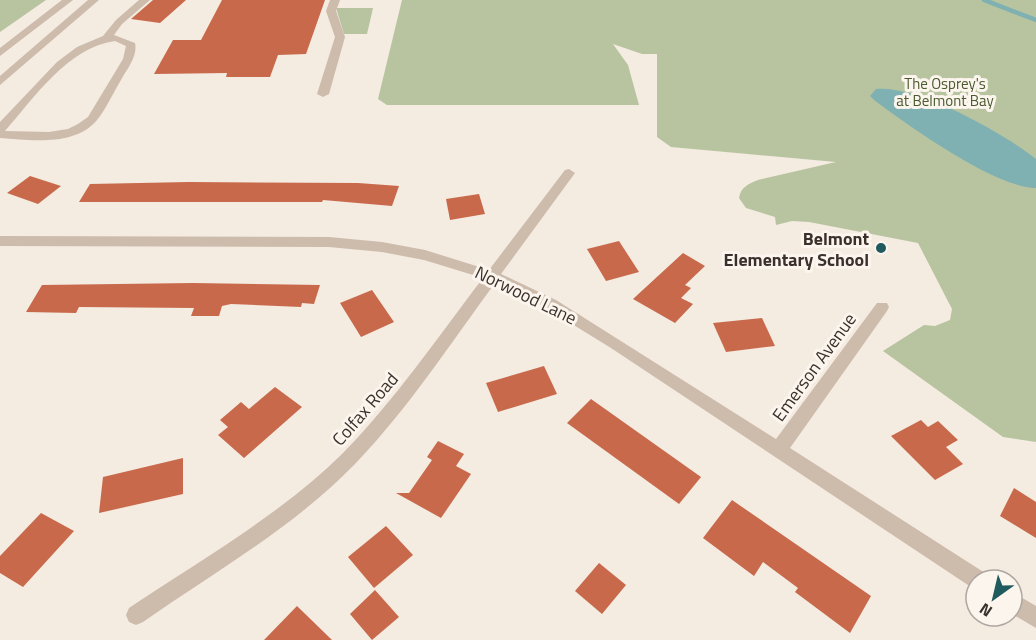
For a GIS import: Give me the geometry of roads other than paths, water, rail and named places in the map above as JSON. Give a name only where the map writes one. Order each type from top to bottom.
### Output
[{"type":"street","points":[[0,53],[68,0]]},
{"type":"street","points":[[0,82],[94,0]]},
{"type":"street","points":[[108,36],[118,22],[145,0]]},
{"type":"street","points":[[323,94],[340,37],[331,11],[335,0]]},
{"type":"street","points":[[0,129],[76,52],[95,39],[108,36],[126,40],[131,45],[131,51],[92,118],[84,127],[57,135],[0,134]]},
{"type":"street","name":"Colfax Road","points":[[136,615],[286,513],[333,474],[402,398],[569,173]]},
{"type":"street","name":"Norwood Lane","points":[[0,242],[329,242],[382,247],[425,255],[493,276],[582,322],[964,571]]},
{"type":"street","name":"Emerson Avenue","points":[[778,450],[882,307]]},
{"type":"water","points":[[876,89],[894,90],[936,103],[982,124],[1021,148],[1036,159],[1036,188],[998,178],[953,154],[874,100],[870,96]]},
{"type":"waterway","points":[[984,0],[1036,20]]},
{"type":"place","name":"Belmont Elementary School","points":[[881,248]]},
{"type":"park label","name":"The Osprey's at Belmont Bay","points":[[945,92]]}]
